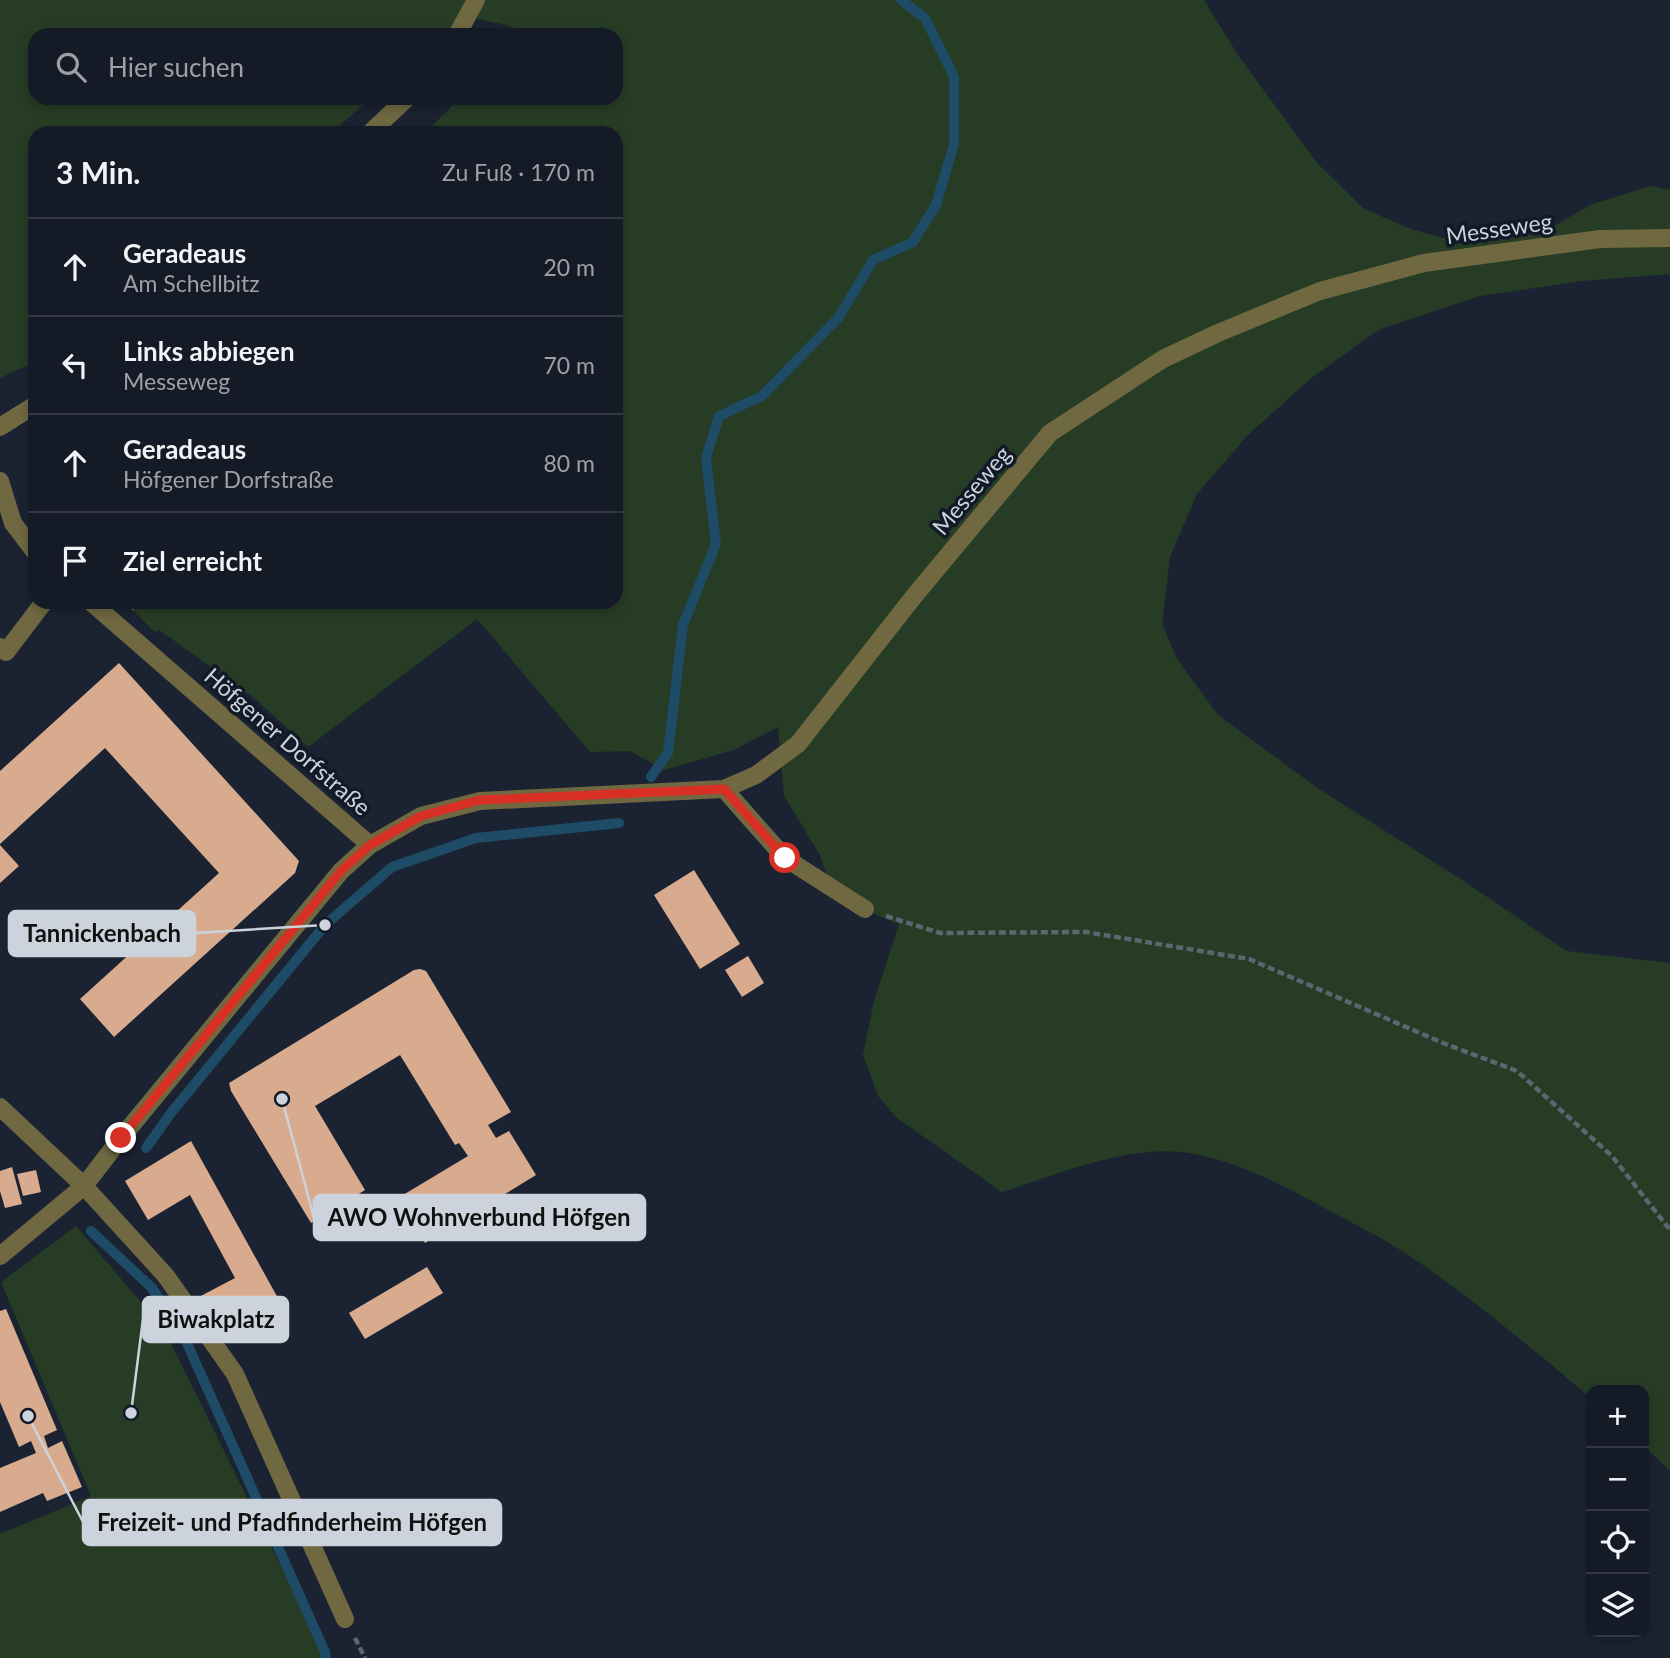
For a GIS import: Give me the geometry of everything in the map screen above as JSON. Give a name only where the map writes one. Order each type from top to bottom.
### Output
[{"type":"street","points":[[461,28],[476,0]]},
{"type":"street","points":[[377,126],[400,105]]},
{"type":"street","name":"Messeweg","points":[[370,845],[421,816],[480,800],[724,789],[756,775],[798,744],[915,595],[1050,433],[1163,359],[1218,333],[1320,291],[1424,263],[1600,239],[1670,238]]},
{"type":"street","points":[[0,428],[28,410]]},
{"type":"street","points":[[0,481],[13,523],[28,543]]},
{"type":"street","points":[[0,647],[6,652],[39,609]]},
{"type":"street","name":"Höfgener Dorfstraße","points":[[0,1256],[84,1186],[332,882],[370,845],[99,609]]},
{"type":"street","points":[[724,789],[785,858],[865,909]]},
{"type":"street","points":[[0,1107],[84,1186],[166,1276],[235,1374],[345,1619]]},
{"type":"path","points":[[865,909],[940,933],[1086,932],[1249,959],[1443,1043],[1517,1071],[1612,1156],[1670,1230]]},
{"type":"green space","points":[[0,0],[1204,0],[1238,55],[1317,163],[1364,209],[1411,229],[1443,238],[1542,233],[1592,204],[1651,186],[1670,190],[1670,274],[1582,281],[1480,296],[1380,329],[1310,379],[1248,435],[1197,494],[1170,557],[1162,624],[1177,659],[1218,715],[1319,789],[1567,951],[1670,963],[1670,1471],[1649,1451],[1649,1385],[1586,1385],[1586,1394],[1495,1319],[1420,1263],[1376,1235],[1270,1180],[1236,1165],[1200,1155],[1160,1151],[1091,1163],[1002,1192],[897,1118],[878,1096],[863,1055],[874,1001],[899,924],[834,898],[820,855],[784,796],[778,727],[734,750],[664,770],[630,751],[590,752],[477,619],[308,747],[254,698],[158,629],[155,632],[131,609],[623,609],[623,126],[432,126],[453,105],[623,105],[623,28],[513,28],[465,16],[451,28],[28,28],[28,105],[363,105],[339,126],[28,126],[28,365],[0,378]]},
{"type":"green space","points":[[76,1226],[164,1329],[326,1658],[0,1658],[0,1534],[91,1496],[1,1282]]},
{"type":"building","points":[[119,663],[299,861],[295,873],[114,1037],[80,999],[219,873],[105,748],[0,844],[0,771]]},
{"type":"building","points":[[0,845],[19,866],[0,883]]},
{"type":"building","points":[[694,870],[740,944],[700,969],[654,895]]},
{"type":"building","points":[[748,956],[764,983],[742,997],[725,970]]},
{"type":"building","points":[[414,970],[426,971],[511,1112],[488,1125],[496,1138],[509,1131],[536,1175],[425,1243],[398,1198],[468,1156],[459,1143],[455,1145],[400,1055],[315,1106],[365,1190],[343,1204],[350,1216],[322,1233],[315,1220],[311,1223],[231,1091],[229,1083]]},
{"type":"building","points":[[191,1141],[284,1309],[220,1344],[195,1299],[235,1278],[190,1195],[148,1220],[125,1181]]},
{"type":"building","points":[[12,1167],[22,1204],[5,1208],[0,1191],[0,1171]]},
{"type":"building","points":[[36,1170],[41,1192],[23,1196],[17,1174]]},
{"type":"building","points":[[427,1267],[443,1293],[365,1339],[349,1313]]},
{"type":"building","points":[[6,1309],[57,1430],[44,1436],[48,1448],[62,1441],[82,1487],[47,1501],[43,1493],[0,1512],[0,1468],[36,1453],[31,1441],[19,1447],[0,1402],[0,1311]]},
{"type":"waterway","points":[[651,777],[668,753],[683,625],[716,544],[706,458],[719,416],[762,396],[839,317],[873,260],[913,242],[936,205],[954,144],[954,77],[925,18],[901,0]]},
{"type":"waterway","points":[[146,1148],[171,1113],[325,925],[392,867],[476,838],[619,823]]},
{"type":"waterway","points":[[91,1231],[152,1288],[186,1341],[326,1658]]},
{"type":"place","name":"Tannickenbach","points":[[325,925]]},
{"type":"place","name":"AWO Wohnverbund Höfgen","points":[[282,1099]]},
{"type":"place","name":"Biwakplatz","points":[[131,1413]]},
{"type":"place","name":"Freizeit- und Pfadfinderheim Höfgen","points":[[28,1416]]},
{"type":"route","points":[[121,1138],[341,871],[370,845],[421,816],[480,800],[724,789],[785,858]]}]
